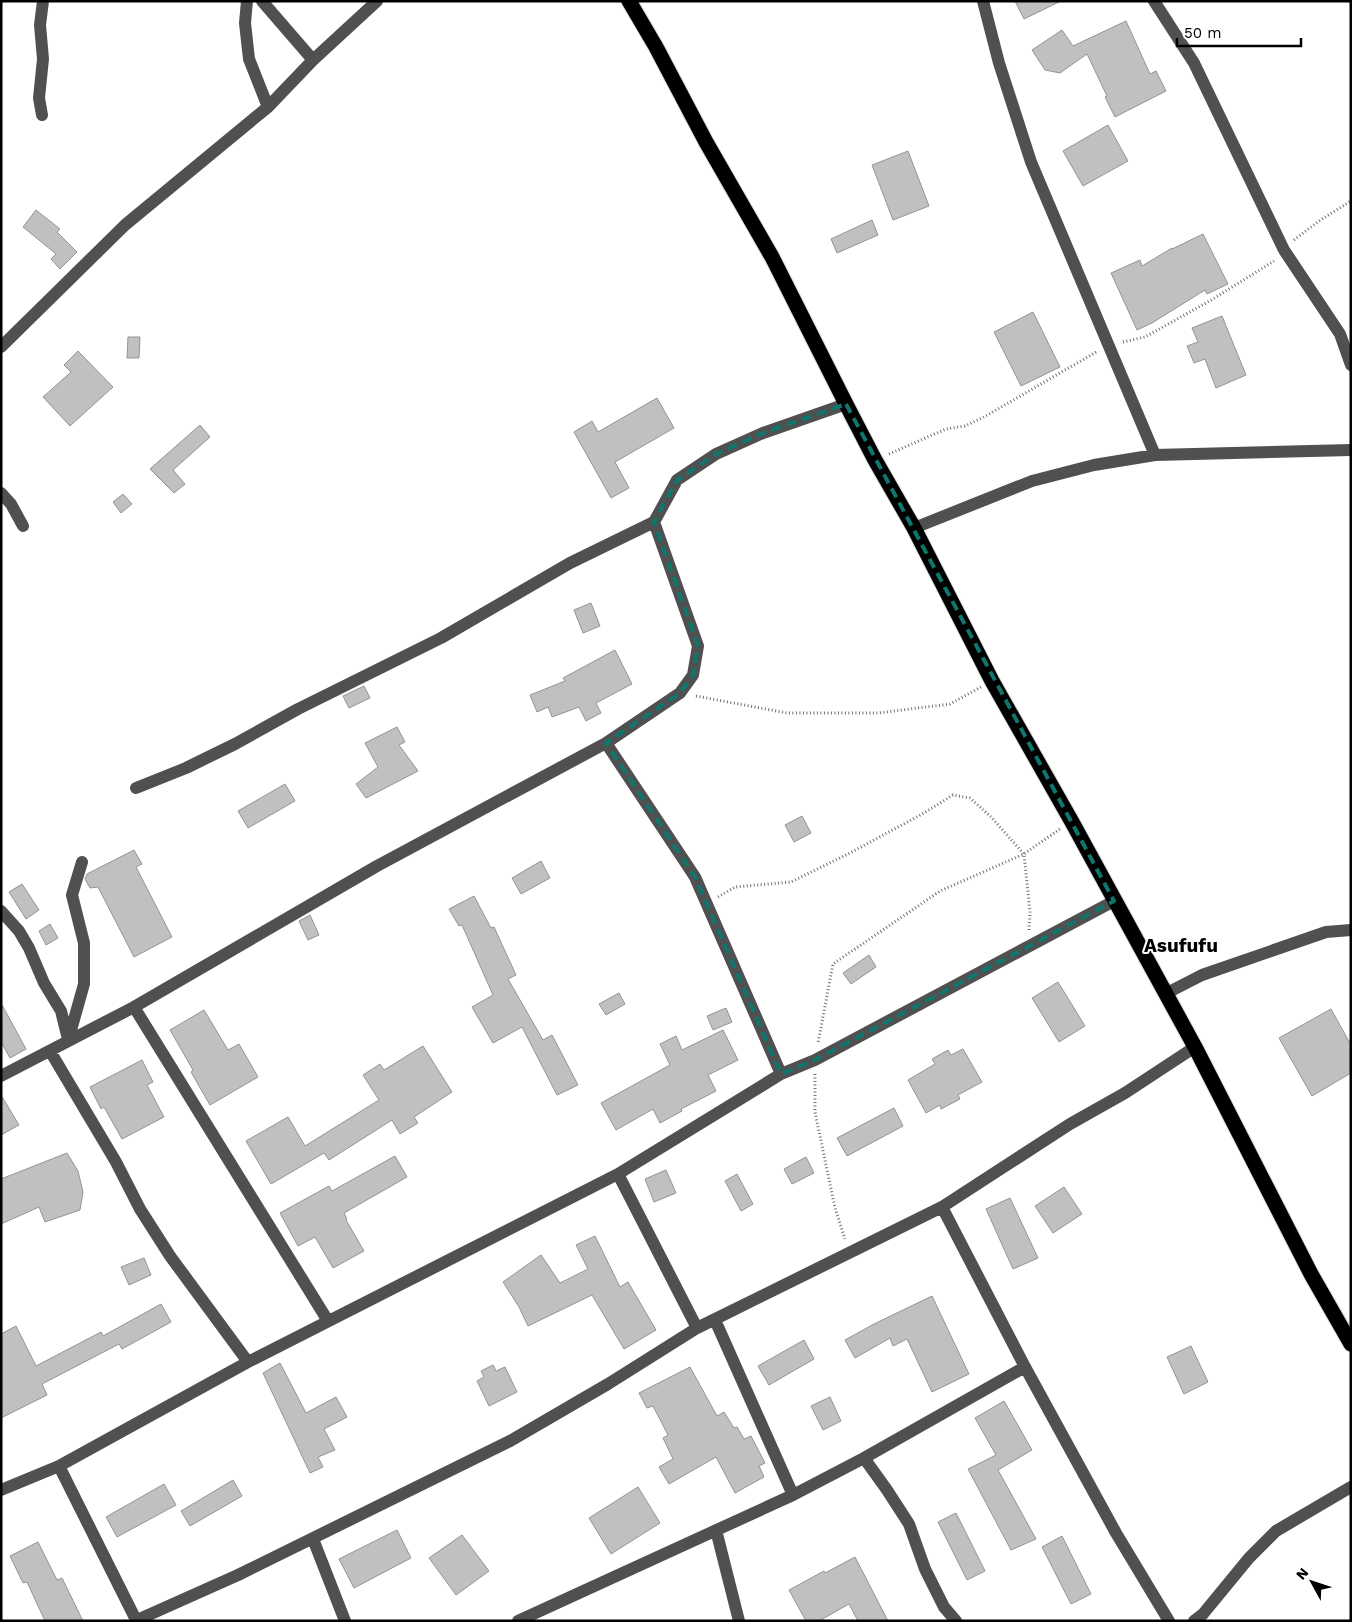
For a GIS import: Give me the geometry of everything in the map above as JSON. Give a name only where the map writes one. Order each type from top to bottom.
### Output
[{"type":"highway","points":[[629,1],[656,47],[706,142],[772,257],[875,460],[914,528],[992,681],[1072,822],[1195,1048],[1311,1274],[1351,1344]]},
{"type":"street","points":[[42,114],[39,98],[43,59],[40,25],[43,1]]},
{"type":"street","points":[[247,1],[245,23],[249,59],[268,107]]},
{"type":"street","points":[[262,1],[313,60]]},
{"type":"street","points":[[1,346],[125,225],[268,107],[313,60],[377,1]]},
{"type":"street","points":[[983,1],[999,63],[1031,162],[1155,455]]},
{"type":"street","points":[[1154,1],[1194,63],[1284,250],[1340,334],[1351,365]]},
{"type":"street","points":[[136,788],[186,768],[235,744],[298,708],[440,638],[570,563],[654,522],[677,480],[716,454],[763,433],[846,404]]},
{"type":"street","points":[[914,528],[1032,481],[1094,465],[1155,455],[1351,450]]},
{"type":"street","points":[[1,493],[11,504],[23,526]]},
{"type":"street","points":[[1,1076],[134,1007],[377,866],[606,743],[680,693],[693,675],[698,646],[654,522]]},
{"type":"street","points":[[606,743],[696,877],[781,1074]]},
{"type":"street","points":[[68,1042],[84,984],[84,943],[72,895],[82,862]]},
{"type":"street","points":[[1,1490],[59,1466],[248,1362],[618,1174],[781,1074],[815,1060],[1114,901]]},
{"type":"street","points":[[1,911],[19,931],[29,948],[44,983],[61,1011],[68,1042]]},
{"type":"street","points":[[1165,994],[1202,975],[1326,932],[1351,930]]},
{"type":"street","points":[[134,1007],[328,1321]]},
{"type":"street","points":[[59,1466],[136,1621],[154,1617],[510,1441],[608,1384],[697,1328],[942,1207],[1070,1124],[1125,1093],[1195,1048]]},
{"type":"street","points":[[50,1051],[116,1162],[140,1209],[170,1256],[248,1362]]},
{"type":"street","points":[[618,1174],[697,1328]]},
{"type":"street","points":[[942,1207],[1025,1367],[1116,1533],[1168,1621]]},
{"type":"street","points":[[715,1320],[793,1495]]},
{"type":"street","points":[[518,1621],[793,1495],[864,1458],[1025,1367]]},
{"type":"street","points":[[864,1458],[909,1524],[924,1569],[944,1606],[956,1621]]},
{"type":"street","points":[[1194,1621],[1203,1614],[1249,1558],[1276,1531],[1351,1487]]},
{"type":"street","points":[[716,1530],[739,1621]]},
{"type":"street","points":[[313,1539],[345,1621]]},
{"type":"path","points":[[680,693],[787,712],[878,713],[950,704],[992,681]]},
{"type":"path","points":[[716,898],[734,887],[791,882],[848,854],[953,795],[970,798],[991,817],[1024,854],[1030,912],[1028,946]]},
{"type":"path","points":[[849,1252],[835,1208],[815,1112],[815,1060],[833,964],[940,891],[1024,854],[1072,822]]},
{"type":"highlighted area","points":[[846,404],[1114,901],[815,1060],[781,1074],[695,877],[606,743],[680,693],[693,675],[698,646],[654,522],[677,480],[716,454],[763,433]]},
{"type":"building","points":[[1015,1],[1061,1],[1024,19]]},
{"type":"building","points":[[1126,21],[1150,74],[1156,71],[1166,91],[1115,117],[1087,54],[1060,73],[1045,70],[1032,50],[1062,30],[1073,46]]},
{"type":"building","points":[[1108,125],[1128,161],[1083,186],[1063,151]]},
{"type":"building","points":[[908,151],[929,206],[893,220],[872,165]]},
{"type":"building","points":[[36,210],[60,229],[57,232],[77,252],[60,269],[51,259],[56,254],[23,227]]},
{"type":"building","points":[[872,220],[878,235],[837,253],[831,239]]},
{"type":"building","points":[[1203,234],[1228,284],[1207,294],[1205,290],[1152,323],[1137,330],[1111,273],[1140,260],[1142,266],[1172,248]]},
{"type":"building","points":[[1033,312],[1060,367],[1021,386],[994,332]]},
{"type":"building","points":[[1222,316],[1246,375],[1216,388],[1205,359],[1194,363],[1187,346],[1198,342],[1192,328]]},
{"type":"building","points":[[128,337],[140,337],[139,358],[127,358]]},
{"type":"building","points":[[78,351],[113,387],[70,426],[43,397],[71,372],[64,365]]},
{"type":"building","points":[[657,398],[674,428],[615,462],[629,488],[611,498],[574,432],[592,421],[598,432]]},
{"type":"building","points":[[200,425],[210,437],[173,470],[185,484],[174,493],[150,469]]},
{"type":"building","points":[[123,494],[132,504],[121,513],[113,502]]},
{"type":"building","points":[[591,603],[600,626],[583,633],[574,610]]},
{"type":"building","points":[[615,650],[632,684],[596,703],[601,713],[586,721],[579,707],[552,717],[548,707],[537,712],[530,695],[565,681],[563,678]]},
{"type":"building","points":[[364,686],[370,698],[349,708],[343,696]]},
{"type":"building","points":[[397,727],[405,742],[399,745],[418,771],[366,798],[356,784],[378,767],[365,743]]},
{"type":"building","points":[[285,784],[295,801],[248,828],[238,811]]},
{"type":"building","points":[[802,816],[811,833],[794,842],[785,825]]},
{"type":"building","points":[[134,850],[142,864],[136,867],[172,937],[134,957],[98,887],[90,888],[85,879],[87,874]]},
{"type":"building","points":[[541,861],[550,878],[521,894],[512,878]]},
{"type":"building","points":[[22,884],[39,910],[26,919],[9,892]]},
{"type":"building","points":[[474,896],[491,928],[494,927],[516,975],[508,979],[543,1040],[552,1035],[578,1085],[557,1095],[522,1027],[493,1043],[472,1007],[493,995],[462,925],[459,926],[449,909]]},
{"type":"building","points":[[310,915],[319,935],[308,940],[299,921]]},
{"type":"building","points":[[50,924],[58,938],[46,945],[39,931]]},
{"type":"building","points":[[869,955],[876,967],[851,984],[843,973]]},
{"type":"building","points":[[1058,982],[1085,1026],[1059,1042],[1032,998]]},
{"type":"building","points":[[619,993],[625,1004],[606,1015],[599,1004]]},
{"type":"building","points":[[1,1003],[26,1049],[10,1058],[1,1042]]},
{"type":"building","points":[[726,1008],[732,1022],[713,1030],[707,1016]]},
{"type":"building","points":[[1331,1009],[1351,1045],[1351,1073],[1312,1096],[1279,1038]]},
{"type":"building","points":[[204,1010],[228,1050],[239,1044],[258,1077],[210,1105],[170,1030]]},
{"type":"building","points":[[723,1030],[738,1060],[708,1075],[716,1091],[681,1109],[682,1111],[660,1123],[653,1109],[616,1130],[601,1103],[670,1065],[660,1044],[676,1036],[682,1050]]},
{"type":"building","points":[[423,1046],[452,1092],[414,1117],[418,1123],[400,1134],[392,1120],[329,1160],[324,1153],[271,1184],[246,1141],[288,1117],[305,1146],[379,1100],[363,1075],[380,1064],[384,1070]]},
{"type":"building","points":[[963,1049],[982,1082],[958,1095],[960,1099],[941,1109],[940,1105],[926,1113],[908,1080],[935,1064],[932,1059],[948,1050],[951,1055]]},
{"type":"building","points":[[142,1060],[153,1082],[147,1085],[164,1117],[122,1139],[104,1107],[101,1109],[90,1087]]},
{"type":"building","points":[[1,1095],[19,1125],[1,1135]]},
{"type":"building","points":[[894,1108],[903,1126],[847,1156],[837,1138]]},
{"type":"building","points":[[67,1153],[78,1171],[83,1192],[80,1210],[45,1222],[39,1207],[1,1224],[1,1179]]},
{"type":"building","points":[[395,1156],[407,1177],[344,1213],[364,1251],[333,1268],[315,1237],[298,1246],[280,1213],[329,1186],[332,1191]]},
{"type":"building","points":[[806,1157],[814,1173],[792,1184],[784,1169]]},
{"type":"building","points":[[666,1170],[676,1193],[654,1202],[645,1179]]},
{"type":"building","points":[[737,1174],[753,1204],[741,1211],[725,1181]]},
{"type":"building","points":[[1064,1187],[1082,1214],[1053,1233],[1035,1206]]},
{"type":"building","points":[[1010,1198],[1038,1258],[1013,1269],[986,1209]]},
{"type":"building","points":[[595,1236],[620,1287],[628,1282],[656,1330],[624,1349],[592,1295],[528,1326],[519,1307],[503,1282],[541,1255],[560,1283],[588,1269],[576,1245]]},
{"type":"building","points":[[144,1258],[151,1275],[129,1285],[121,1267]]},
{"type":"building","points":[[932,1296],[969,1374],[932,1392],[907,1339],[893,1346],[890,1338],[855,1358],[845,1340]]},
{"type":"building","points":[[161,1304],[171,1322],[122,1349],[119,1344],[42,1384],[47,1395],[1,1418],[1,1334],[16,1326],[36,1366],[101,1332],[103,1336]]},
{"type":"building","points":[[804,1340],[814,1359],[769,1385],[758,1366]]},
{"type":"building","points":[[1191,1346],[1208,1382],[1184,1394],[1167,1357]]},
{"type":"building","points":[[280,1363],[306,1413],[336,1397],[347,1417],[324,1429],[335,1450],[318,1457],[323,1467],[310,1473],[263,1373]]},
{"type":"building","points":[[493,1365],[496,1371],[505,1367],[517,1392],[489,1406],[477,1381],[484,1377],[481,1371]]},
{"type":"building","points":[[690,1367],[717,1416],[724,1412],[734,1428],[737,1427],[744,1439],[751,1436],[765,1463],[759,1466],[764,1477],[735,1493],[716,1457],[669,1484],[659,1467],[673,1459],[663,1438],[668,1435],[653,1406],[647,1408],[639,1393]]},
{"type":"building","points":[[830,1397],[841,1421],[823,1430],[811,1406]]},
{"type":"building","points":[[1004,1401],[1032,1450],[998,1470],[1036,1539],[1011,1550],[968,1469],[996,1455],[975,1418]]},
{"type":"building","points":[[233,1480],[242,1496],[190,1526],[181,1511]]},
{"type":"building","points":[[164,1484],[176,1505],[117,1537],[106,1517]]},
{"type":"building","points":[[638,1487],[660,1523],[611,1554],[589,1518]]},
{"type":"building","points":[[956,1513],[985,1571],[967,1580],[938,1522]]},
{"type":"building","points":[[397,1530],[411,1558],[354,1588],[339,1559]]},
{"type":"building","points":[[462,1535],[489,1571],[456,1595],[429,1558]]},
{"type":"building","points":[[1062,1536],[1091,1594],[1071,1604],[1042,1547]]},
{"type":"building","points":[[38,1542],[57,1580],[62,1578],[83,1621],[45,1621],[27,1582],[23,1583],[10,1556]]},
{"type":"building","points":[[855,1557],[888,1621],[858,1621],[849,1604],[819,1621],[806,1621],[789,1590]]},
{"type":"district","name":"Asufufu","points":[[1181,945]]}]
